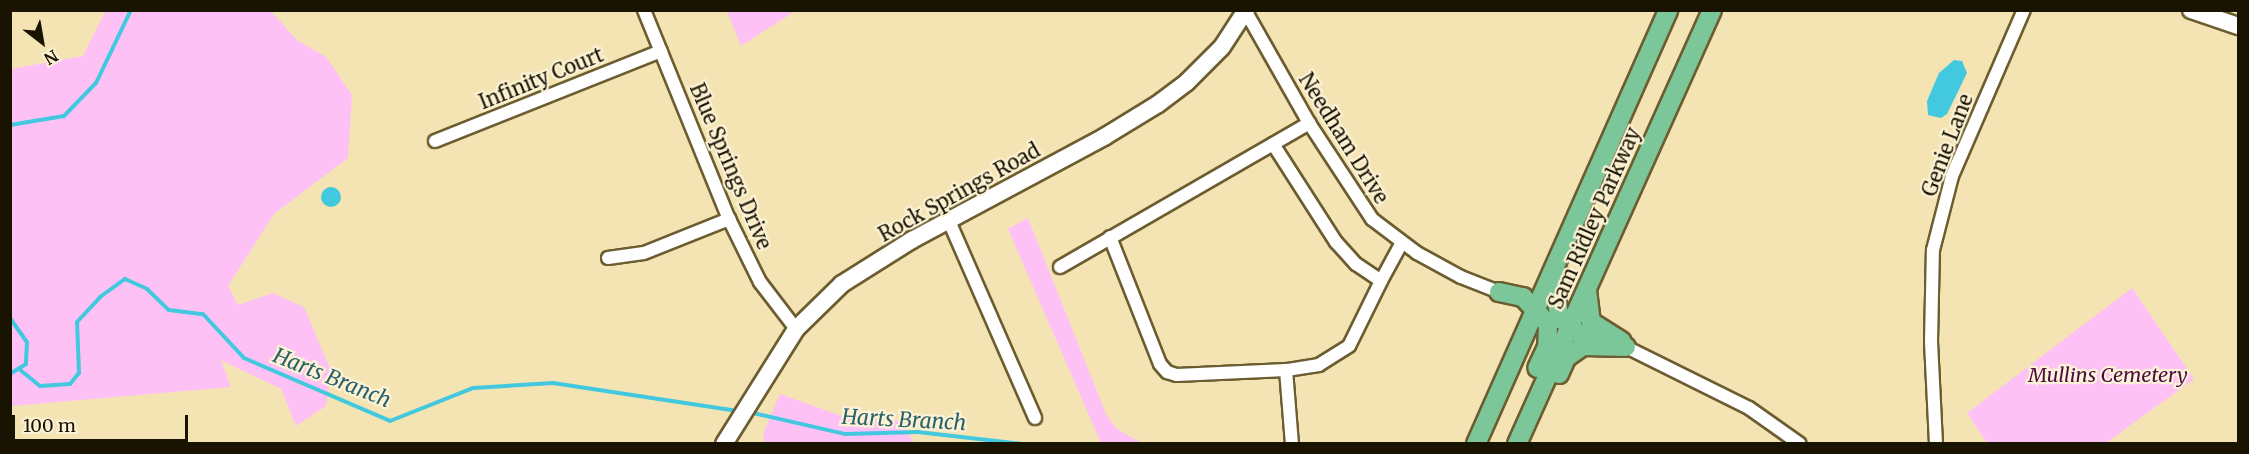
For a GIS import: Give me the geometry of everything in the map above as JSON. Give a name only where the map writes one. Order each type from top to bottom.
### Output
[{"type":"main road","name":"Sam Ridley Parkway","points":[[1476,444],[1668,10]]},
{"type":"main road","name":"Sam Ridley Parkway","points":[[1517,444],[1712,10]]},
{"type":"main road","points":[[1603,345],[1569,327],[1556,309],[1556,288],[1617,146],[1612,137]]},
{"type":"main road","points":[[1587,288],[1592,322],[1626,346]]},
{"type":"main road","points":[[1499,292],[1523,297],[1548,324],[1547,347],[1504,444]]},
{"type":"main road","points":[[1499,292],[1518,306],[1524,338]]},
{"type":"main road","points":[[1526,444],[1566,358],[1583,346],[1626,346]]},
{"type":"street","name":"Blue Springs Drive","points":[[645,10],[729,219],[760,282],[796,329]]},
{"type":"street","name":"Genie Lane","points":[[1936,444],[1931,342],[1933,250],[1952,176],[2024,10]]},
{"type":"street","points":[[2191,10],[2238,26]]},
{"type":"street","name":"Needham Drive","points":[[1246,11],[1309,123],[1358,202],[1401,244],[1461,278],[1499,292]]},
{"type":"street","name":"Rock Springs Road","points":[[724,444],[796,329],[848,280],[1158,104],[1187,82],[1222,47],[1246,11]]},
{"type":"street","name":"Infinity Court","points":[[435,141],[661,51]]},
{"type":"street","points":[[1060,267],[1309,123]]},
{"type":"street","points":[[1273,144],[1336,242],[1356,264],[1382,281]]},
{"type":"street","points":[[608,258],[644,252],[729,219]]},
{"type":"street","points":[[949,221],[1035,418]]},
{"type":"street","points":[[1110,237],[1160,364],[1167,372],[1177,375],[1286,370],[1319,365],[1349,346],[1401,244]]},
{"type":"street","points":[[1626,346],[1749,408],[1800,444]]},
{"type":"street","points":[[1286,370],[1292,444]]},
{"type":"green space","points":[[106,10],[271,11],[297,40],[326,57],[352,95],[348,158],[274,214],[228,286],[238,305],[273,293],[304,307],[331,371],[326,406],[296,426],[281,389],[221,360],[231,387],[11,406],[11,69],[83,56]]},
{"type":"green space","points":[[727,11],[795,11],[741,46]]},
{"type":"green space","points":[[1028,218],[1106,414],[1117,429],[1142,443],[1101,443],[1008,229]]},
{"type":"green space","name":"Mullins Cemetery","points":[[2132,288],[2194,379],[2106,443],[1987,443],[1967,413]]},
{"type":"green space","points":[[780,394],[842,416],[902,421],[914,443],[765,443],[763,434]]},
{"type":"water","points":[[1954,60],[1962,61],[1967,73],[1947,114],[1941,118],[1928,115],[1927,101],[1939,73]]},
{"type":"water","points":[[331,187],[338,190],[341,197],[338,204],[331,207],[324,204],[321,197],[324,190]]},
{"type":"waterway","points":[[10,125],[64,116],[96,83],[131,10]]},
{"type":"waterway","name":"Harts Branch","points":[[19,369],[40,386],[70,384],[79,373],[77,322],[100,297],[125,279],[147,289],[169,310],[203,314],[244,358],[390,421],[473,388],[553,383],[738,411]]},
{"type":"waterway","points":[[10,318],[27,342],[26,364],[10,374]]},
{"type":"waterway","name":"Harts Branch","points":[[749,412],[845,434],[918,432],[1024,444]]}]
